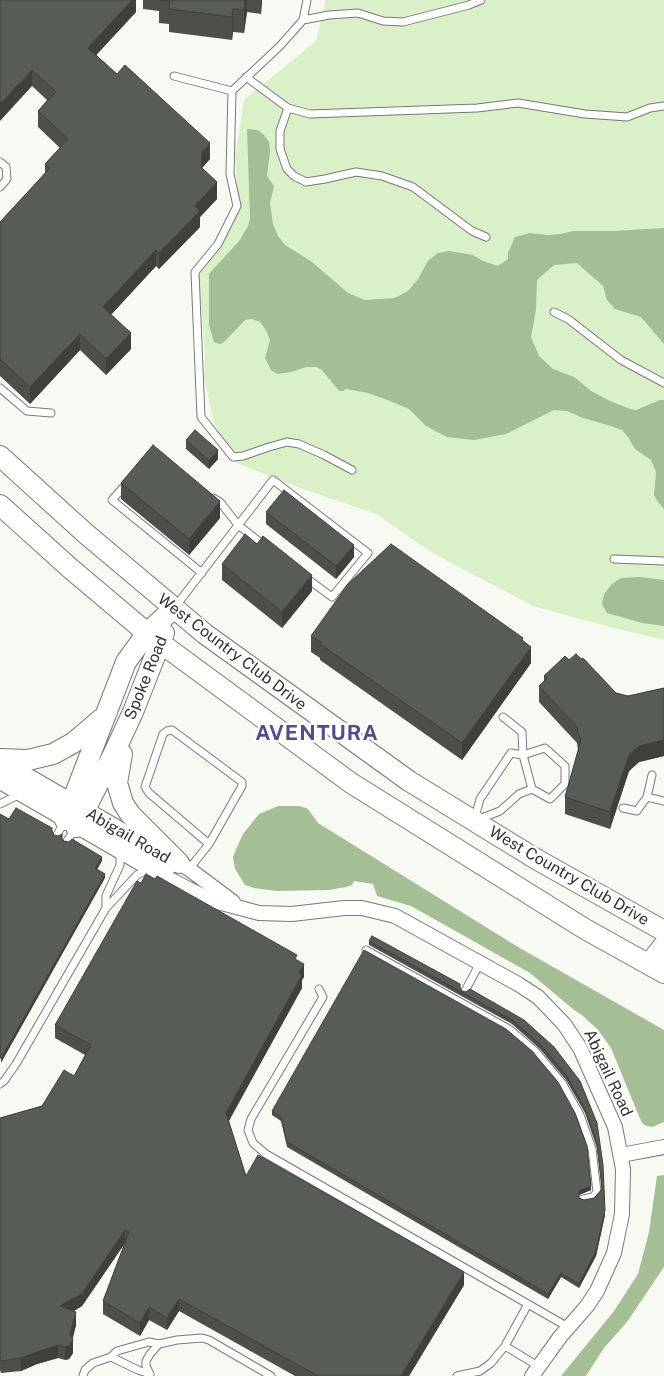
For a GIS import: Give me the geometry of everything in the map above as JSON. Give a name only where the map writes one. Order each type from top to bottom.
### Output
[{"type":"street","name":"West Country Club Drive","points":[[0,456],[85,533],[213,641],[409,781],[536,859],[664,931]]},
{"type":"street","points":[[0,504],[71,569],[153,638],[351,783],[585,929],[656,968],[664,945]]},
{"type":"street","name":"Spoke Road","points":[[72,820],[105,716],[126,662],[153,638],[173,609]]},
{"type":"street","name":"Spoke Road","points":[[72,820],[133,712],[153,638]]},
{"type":"street","points":[[133,712],[118,769],[117,783],[120,797],[130,814],[184,866]]},
{"type":"street","points":[[0,759],[28,760],[59,752],[80,739],[105,716]]},
{"type":"street","name":"Abigail Road","points":[[0,759],[72,820],[184,866],[244,910]]},
{"type":"street","name":"Abigail Road","points":[[0,772],[120,852],[139,857],[150,869],[210,900],[244,910],[277,914],[362,908],[406,921],[538,997],[569,1031],[580,1048],[614,1127],[623,1169],[622,1214],[614,1253],[604,1278],[592,1299],[535,1371]]},
{"type":"street","name":"Abigail Road","points":[[0,782],[139,857],[193,882],[216,890]]},
{"type":"street","points":[[457,850],[474,821]]},
{"type":"street","points":[[621,1155],[664,1147]]},
{"type":"lane","points":[[307,0],[303,20],[280,46],[232,91],[230,174],[237,206],[218,244],[195,272],[201,417],[233,457],[243,456],[287,442],[300,444],[352,470]]},
{"type":"lane","points":[[303,20],[329,15],[358,13],[383,21],[403,22],[469,5],[480,0]]},
{"type":"lane","points":[[174,76],[232,91]]},
{"type":"lane","points":[[246,77],[288,108],[310,114],[476,108],[518,103],[585,114],[627,117],[650,108],[664,106]]},
{"type":"lane","points":[[288,108],[280,131],[280,149],[287,169],[294,176],[306,182],[325,180],[356,172],[382,176],[413,187],[472,231],[486,237]]},
{"type":"lane","points":[[0,162],[6,167],[7,179],[0,188]]},
{"type":"lane","points":[[554,312],[568,319],[621,360],[664,383]]},
{"type":"lane","points":[[0,388],[27,411],[51,413]]},
{"type":"lane","points":[[129,480],[112,500],[202,573]]},
{"type":"lane","points":[[173,609],[273,480],[368,553],[332,597],[300,573]]},
{"type":"lane","points":[[205,492],[220,502],[238,525],[269,549]]},
{"type":"lane","points":[[614,559],[664,561]]},
{"type":"lane","points":[[474,821],[480,798],[512,753],[523,755],[545,748],[565,766],[565,784],[550,799],[532,789],[523,755],[522,732],[503,717]]},
{"type":"lane","points":[[184,866],[209,844],[242,786],[242,782],[172,730],[166,731],[163,734],[145,787],[149,793],[209,844]]},
{"type":"lane","points":[[623,808],[637,811],[648,797],[652,775]]},
{"type":"lane","points":[[474,821],[500,811],[519,794],[532,789]]},
{"type":"lane","points":[[0,804],[20,794]]},
{"type":"lane","points":[[648,797],[664,801]]},
{"type":"lane","points":[[106,908],[106,896],[120,865],[120,852]]},
{"type":"lane","points":[[118,871],[139,857]]},
{"type":"lane","points":[[0,1084],[16,1064],[106,908],[137,875],[150,869]]},
{"type":"lane","points":[[366,950],[509,1029],[536,1052],[562,1083],[580,1115],[592,1149],[597,1192],[593,1197],[583,1199]]},
{"type":"lane","points":[[465,991],[480,963]]},
{"type":"lane","points":[[319,989],[323,997],[250,1119],[248,1130],[254,1142],[266,1154],[568,1327]]},
{"type":"lane","points":[[458,1376],[486,1368],[505,1346],[528,1304]]},
{"type":"lane","points":[[83,1376],[85,1370],[93,1363],[111,1357],[117,1351],[149,1342],[159,1344],[191,1338],[205,1339],[212,1342],[271,1376]]},
{"type":"lane","points":[[111,1357],[150,1374],[146,1361],[159,1344]]},
{"type":"lane","points":[[505,1346],[535,1371]]},
{"type":"shaded area","points":[[326,0],[664,0],[664,640],[533,606],[431,552],[376,514],[303,489],[229,460],[213,419],[204,377],[205,356],[199,276],[239,208],[235,157],[244,100],[316,41]]},
{"type":"shaded area","points":[[247,129],[258,130],[269,142],[270,151],[267,176],[274,186],[270,203],[273,224],[278,236],[285,245],[312,262],[348,293],[365,300],[395,298],[408,291],[418,279],[428,261],[438,253],[449,251],[473,255],[498,266],[508,259],[508,253],[515,237],[530,233],[548,235],[573,231],[664,228],[664,344],[641,317],[615,309],[607,300],[603,286],[577,263],[554,265],[537,280],[536,310],[531,337],[539,356],[553,369],[574,377],[591,391],[610,401],[636,410],[664,400],[664,509],[654,495],[656,472],[651,460],[635,449],[622,430],[567,411],[554,410],[506,434],[474,440],[447,437],[426,426],[409,409],[368,393],[346,389],[339,391],[322,370],[316,367],[306,367],[277,374],[271,370],[265,358],[270,340],[260,322],[252,319],[245,320],[223,343],[214,342],[209,325],[209,274],[240,240],[250,218]]},
{"type":"shaded area","points":[[640,577],[664,580],[664,626],[642,623],[607,613],[602,604],[604,594],[612,584],[621,578]]},
{"type":"shaded area","points":[[278,806],[300,806],[308,809],[318,823],[518,947],[664,1030],[664,1122],[652,1127],[644,1125],[611,1048],[598,1030],[582,1015],[530,973],[411,906],[377,896],[373,884],[354,881],[352,885],[329,890],[277,891],[245,885],[235,869],[233,857],[237,847],[243,834],[259,814]]},
{"type":"shaded area","points":[[664,1175],[664,1267],[627,1322],[604,1348],[586,1376],[561,1376],[614,1311],[638,1274],[649,1232],[657,1176]]},
{"type":"building","points":[[0,0],[132,0],[88,48],[117,74],[125,65],[210,143],[202,152],[201,167],[217,182],[195,206],[200,211],[159,253],[156,250],[103,307],[131,333],[106,359],[80,334],[30,387],[0,359],[0,222],[50,168],[45,164],[68,139],[38,111],[56,92],[32,70],[0,104]]},
{"type":"building","points":[[160,0],[245,0],[244,10],[233,9],[232,17],[169,9],[170,1]]},
{"type":"building","points":[[195,430],[218,450],[209,461],[186,440]]},
{"type":"building","points":[[153,445],[220,501],[189,539],[121,483]]},
{"type":"building","points":[[284,490],[354,545],[336,566],[266,512]]},
{"type":"building","points":[[245,534],[257,544],[263,536],[312,575],[282,612],[222,564]]},
{"type":"building","points":[[391,544],[523,638],[522,640],[531,647],[462,743],[311,636],[348,584]]},
{"type":"building","points":[[576,654],[581,659],[583,658],[616,693],[628,696],[664,688],[664,740],[639,746],[629,755],[610,812],[565,797],[581,740],[577,727],[539,686],[547,678],[544,676],[565,656],[569,660]]},
{"type":"building","points":[[16,808],[52,828],[54,835],[62,834],[64,841],[69,842],[72,839],[102,857],[95,868],[105,874],[0,1058],[0,814],[9,819]]},
{"type":"building","points":[[146,874],[155,879],[157,876],[297,955],[295,959],[304,964],[299,973],[302,975],[226,1113],[246,1176],[258,1155],[464,1272],[401,1376],[318,1376],[179,1299],[167,1318],[149,1307],[140,1323],[103,1301],[129,1232],[125,1230],[82,1294],[60,1306],[76,1312],[70,1334],[73,1340],[69,1346],[58,1345],[21,1358],[1,1361],[0,1118],[42,1106],[64,1070],[74,1076],[91,1045],[55,1025],[137,881],[141,883]]},
{"type":"building","points":[[372,936],[460,984],[462,991],[466,992],[470,989],[524,1020],[554,1047],[580,1081],[597,1123],[603,1165],[605,1210],[596,1251],[579,1284],[561,1273],[548,1294],[287,1142],[281,1117],[272,1111],[364,950],[506,1029],[532,1051],[558,1082],[575,1113],[587,1146],[591,1186],[579,1191],[579,1198],[584,1200],[594,1198],[602,1189],[597,1144],[585,1109],[566,1075],[540,1044],[512,1020],[369,941]]},
{"type":"district","name":"AVENTURA","points":[[317,734]]}]
